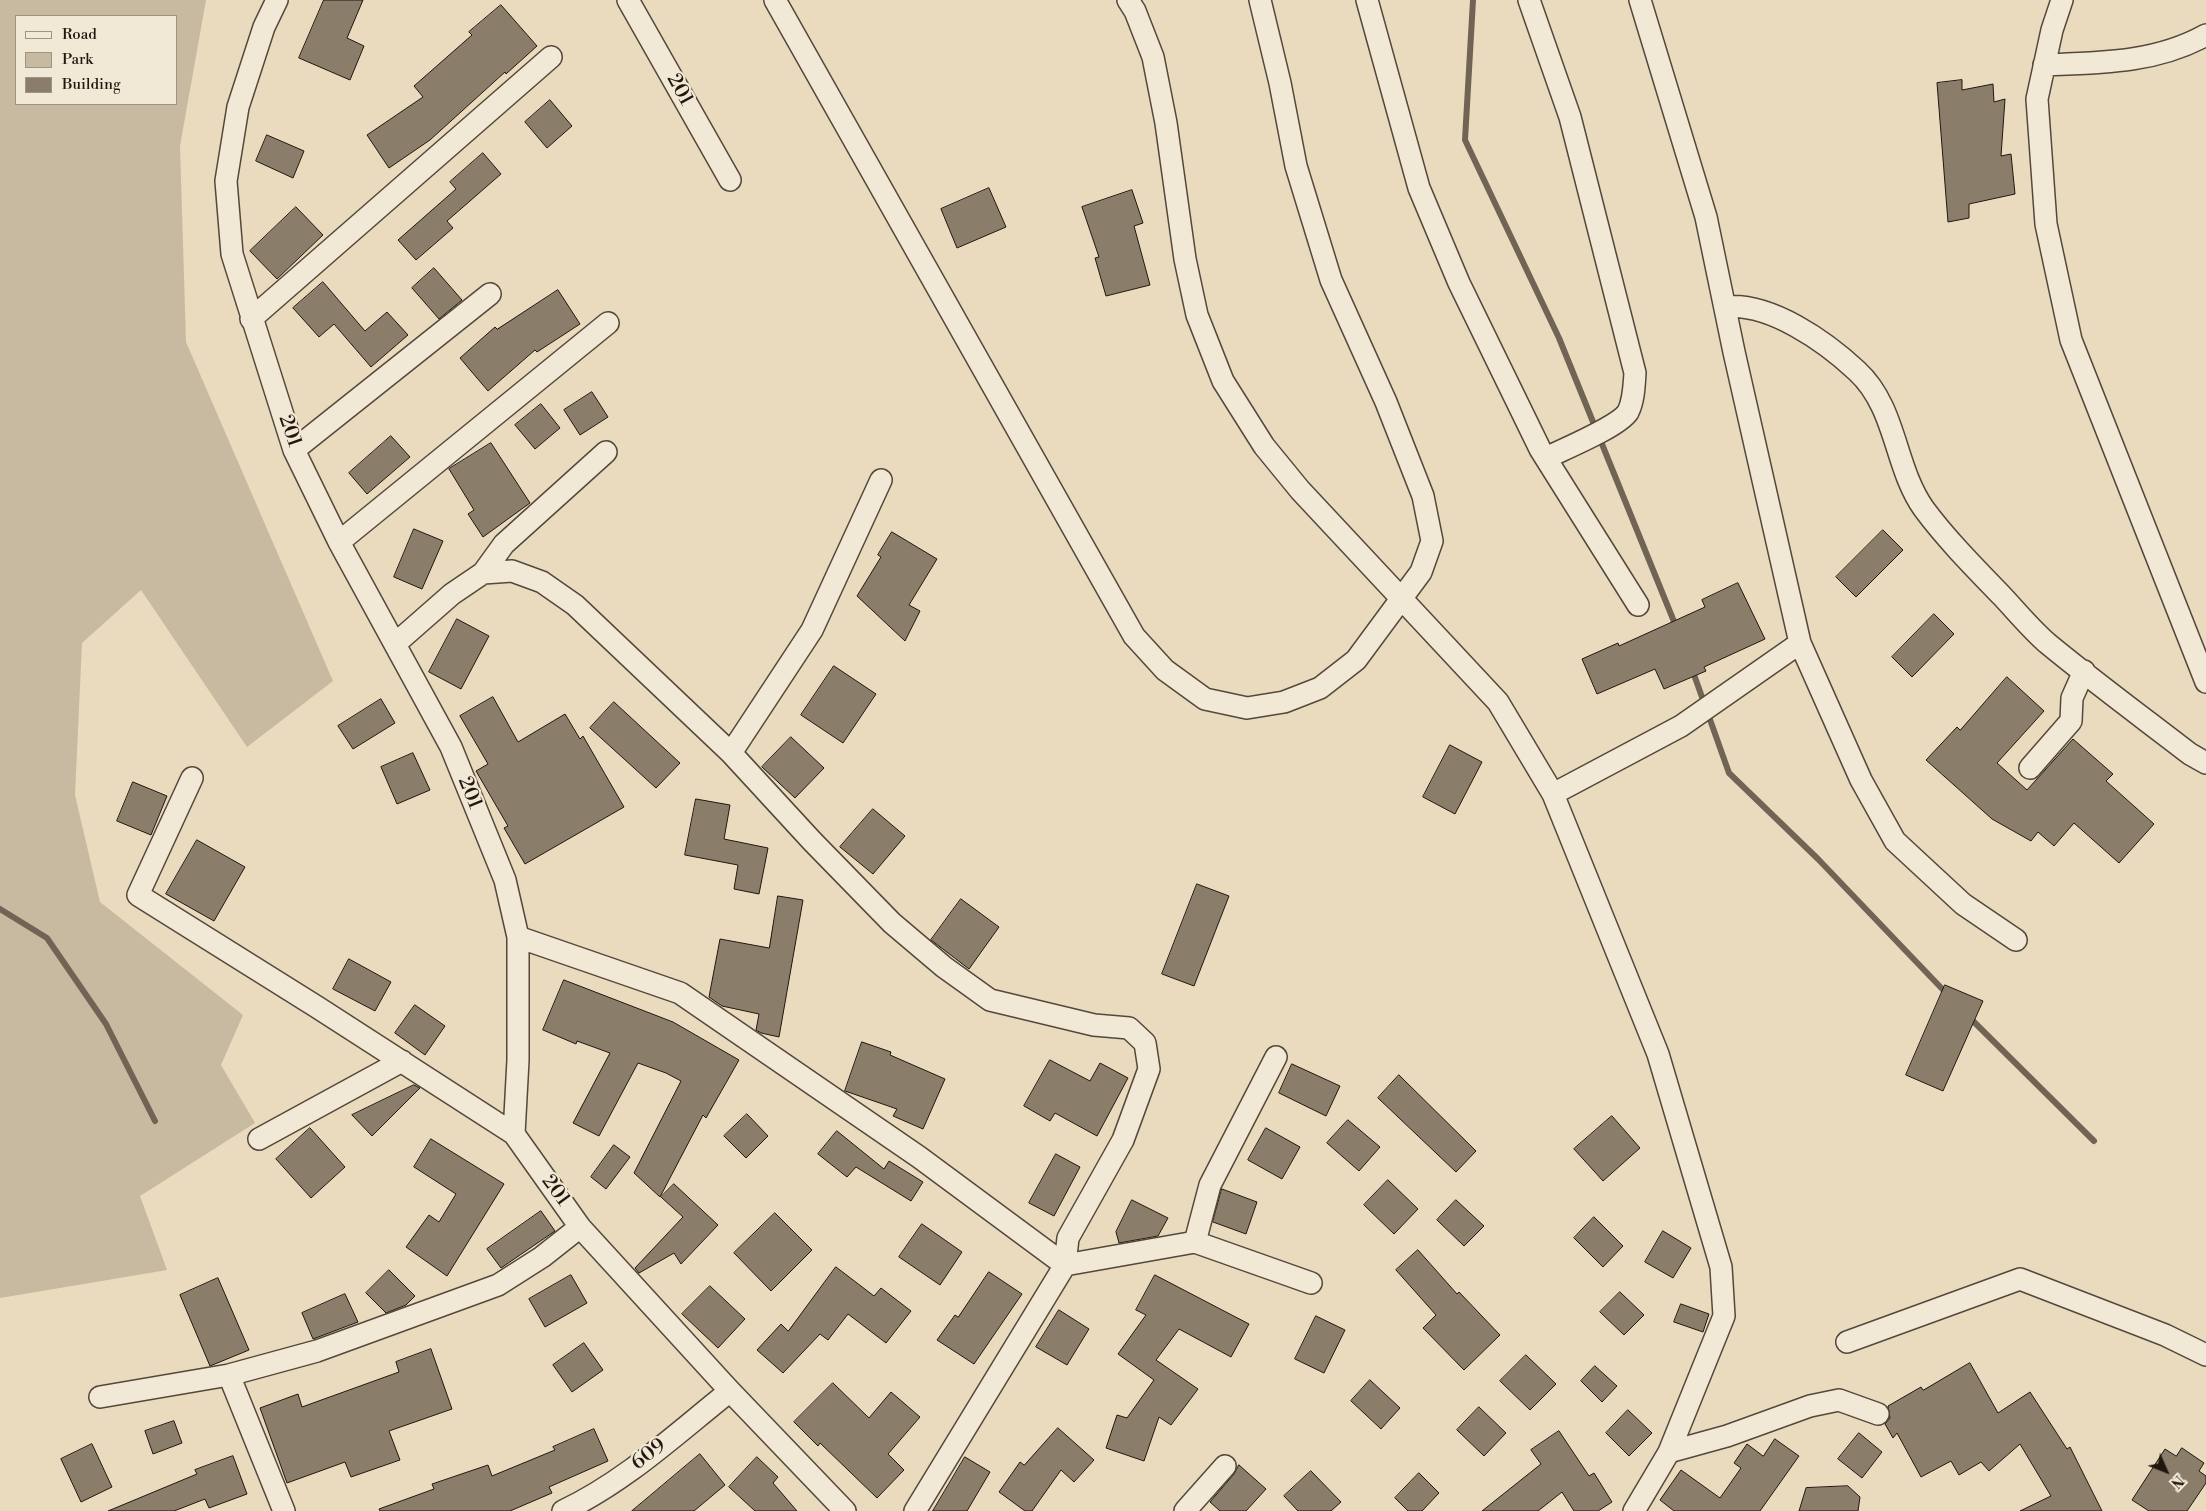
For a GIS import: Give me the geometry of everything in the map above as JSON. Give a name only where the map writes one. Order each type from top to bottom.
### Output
[{"type":"street","name":"201","points":[[277,0],[264,27],[238,107],[226,181],[232,254],[294,450],[338,542],[451,747],[505,880],[518,938],[518,1060],[514,1134],[580,1227],[730,1391],[845,1511]]},
{"type":"street","name":"201","points":[[628,0],[730,180]]},
{"type":"street","points":[[775,0],[1134,636],[1166,670],[1205,699],[1247,708],[1284,702],[1320,688],[1356,660],[1421,572],[1432,541],[1423,496],[1386,402],[1331,280],[1296,166],[1280,83],[1260,0]]},
{"type":"street","points":[[1128,0],[1135,12],[1153,57],[1166,122],[1185,259],[1195,306],[1223,380],[1264,446],[1294,483],[1498,702],[1553,794],[1658,1054],[1720,1267],[1724,1316],[1669,1452],[1634,1511]]},
{"type":"street","points":[[1367,0],[1419,188],[1460,283],[1546,458],[1638,605]]},
{"type":"street","points":[[1530,0],[1570,117],[1635,373],[1634,395],[1627,412],[1612,425],[1546,458]]},
{"type":"street","points":[[1640,0],[1706,217],[1800,643],[1861,780],[1895,841],[1963,904],[2016,940]]},
{"type":"street","points":[[2062,0],[2044,65],[2037,99],[2046,224],[2072,340],[2206,682]]},
{"type":"street","points":[[2044,65],[2133,61],[2171,51],[2206,35]]},
{"type":"street","points":[[251,319],[551,57]]},
{"type":"street","points":[[294,450],[490,294]]},
{"type":"street","points":[[1725,307],[1734,306],[1764,311],[1817,338],[1859,372],[1876,396],[1892,428],[1906,476],[1924,508],[1973,566],[2045,641],[2190,754],[2206,763]]},
{"type":"street","points":[[338,542],[608,323]]},
{"type":"street","points":[[395,644],[452,594],[483,573],[504,544],[606,452]]},
{"type":"street","points":[[730,752],[812,630],[881,480]]},
{"type":"street","points":[[483,573],[512,571],[542,582],[575,605],[730,752],[812,841],[892,923],[959,978],[990,1000],[1094,1025],[1128,1028],[1145,1043],[1149,1070],[1124,1140],[1068,1238],[1065,1265],[915,1511]]},
{"type":"street","points":[[1553,794],[1681,726],[1800,643]]},
{"type":"street","points":[[2030,768],[2071,721],[2072,698],[2084,671]]},
{"type":"street","points":[[192,778],[138,895],[402,1061],[514,1134]]},
{"type":"street","points":[[518,938],[680,993],[919,1157],[1065,1265],[1194,1242],[1311,1283]]},
{"type":"street","points":[[1194,1242],[1210,1185],[1276,1058]]},
{"type":"street","points":[[259,1139],[402,1061]]},
{"type":"street","points":[[100,1397],[229,1375],[317,1351],[498,1285],[542,1257],[580,1227]]},
{"type":"street","points":[[1847,1342],[2020,1279],[2165,1335],[2206,1355]]},
{"type":"street","points":[[229,1375],[284,1511]]},
{"type":"street","name":"609","points":[[563,1511],[584,1501],[628,1472],[730,1391]]},
{"type":"street","points":[[1669,1452],[1727,1436],[1810,1406],[1840,1400],[1878,1414]]},
{"type":"street","points":[[1185,1511],[1225,1466]]},
{"type":"green space","points":[[0,0],[206,0],[180,146],[186,342],[333,681],[247,747],[141,590],[82,643],[75,795],[100,902],[243,1015],[221,1065],[255,1123],[140,1196],[167,1270],[0,1298]]},
{"type":"building","points":[[324,0],[363,0],[347,38],[364,46],[350,80],[299,58]]},
{"type":"building","points":[[501,5],[537,46],[506,74],[505,72],[430,140],[389,168],[367,135],[423,97],[414,86],[472,35],[469,32]]},
{"type":"building","points":[[1962,80],[1962,90],[1993,84],[1994,102],[2005,99],[2001,156],[2011,154],[2015,194],[1969,204],[1969,218],[1948,222],[1937,83]]},
{"type":"building","points":[[550,100],[572,126],[547,148],[525,122]]},
{"type":"building","points":[[267,135],[304,151],[293,178],[256,161]]},
{"type":"building","points":[[483,153],[501,174],[447,221],[453,228],[416,260],[398,240],[456,189],[450,182]]},
{"type":"building","points":[[989,188],[1006,227],[957,248],[941,209]]},
{"type":"building","points":[[1132,190],[1143,223],[1134,226],[1150,285],[1106,296],[1095,258],[1099,257],[1082,207]]},
{"type":"building","points":[[296,207],[323,235],[277,279],[250,251]]},
{"type":"building","points":[[434,268],[462,300],[439,319],[412,288]]},
{"type":"building","points":[[323,282],[365,331],[387,312],[408,335],[371,367],[334,324],[319,337],[293,308]]},
{"type":"building","points":[[558,290],[580,324],[537,352],[535,350],[488,391],[460,358],[495,327],[497,329]]},
{"type":"building","points":[[592,392],[608,417],[580,435],[564,410]]},
{"type":"building","points":[[541,404],[560,428],[535,449],[515,425]]},
{"type":"building","points":[[391,436],[410,457],[367,494],[349,473]]},
{"type":"building","points":[[491,443],[530,503],[483,537],[468,514],[474,510],[449,469]]},
{"type":"building","points":[[414,529],[443,541],[422,589],[394,577]]},
{"type":"building","points":[[1883,530],[1903,550],[1856,597],[1836,577]]},
{"type":"building","points":[[892,532],[937,559],[909,605],[920,611],[905,641],[857,596],[881,557],[878,555]]},
{"type":"building","points":[[1738,583],[1765,639],[1704,667],[1706,671],[1664,689],[1655,669],[1597,694],[1582,659],[1618,643],[1619,646],[1705,607],[1702,600]]},
{"type":"building","points":[[1934,614],[1954,634],[1912,677],[1892,657]]},
{"type":"building","points":[[457,619],[489,636],[461,689],[429,672]]},
{"type":"building","points":[[834,666],[876,694],[843,743],[801,715]]},
{"type":"building","points":[[2007,677],[2044,711],[1997,763],[2027,790],[2073,739],[2113,774],[2106,781],[2154,824],[2119,863],[2074,823],[2054,846],[2038,832],[2031,841],[1992,819],[1926,760],[1957,727],[1960,730]]},
{"type":"building","points":[[493,697],[518,742],[565,714],[580,739],[583,736],[624,807],[525,864],[504,828],[508,826],[476,771],[488,764],[460,716]]},
{"type":"building","points":[[381,699],[395,723],[353,749],[338,726]]},
{"type":"building","points":[[614,702],[680,763],[656,788],[590,728]]},
{"type":"building","points":[[791,737],[824,768],[795,798],[762,767]]},
{"type":"building","points":[[1450,745],[1482,762],[1455,814],[1423,797]]},
{"type":"building","points":[[413,753],[430,790],[397,804],[381,767]]},
{"type":"building","points":[[133,782],[167,796],[151,835],[117,821]]},
{"type":"building","points":[[696,799],[730,805],[724,839],[768,848],[759,894],[734,889],[738,865],[685,855]]},
{"type":"building","points":[[873,809],[905,836],[873,874],[840,847]]},
{"type":"building","points":[[197,840],[245,867],[214,921],[166,894]]},
{"type":"building","points":[[1197,884],[1229,896],[1194,986],[1162,974]]},
{"type":"building","points":[[778,896],[803,900],[779,1037],[756,1030],[759,1014],[722,1006],[709,997],[720,939],[769,948]]},
{"type":"building","points":[[961,899],[999,927],[969,969],[931,940]]},
{"type":"building","points":[[349,959],[391,982],[375,1011],[333,989]]},
{"type":"building","points":[[564,980],[673,1022],[739,1060],[706,1118],[703,1115],[660,1197],[634,1173],[681,1081],[666,1073],[638,1063],[599,1136],[573,1123],[610,1053],[577,1041],[576,1044],[543,1030]]},
{"type":"building","points":[[1945,985],[1983,1001],[1943,1091],[1906,1075]]},
{"type":"building","points":[[415,1005],[445,1026],[425,1055],[395,1033]]},
{"type":"building","points":[[862,1042],[891,1052],[890,1055],[945,1079],[923,1129],[893,1116],[897,1109],[845,1091]]},
{"type":"building","points":[[1050,1060],[1090,1081],[1100,1063],[1128,1078],[1097,1136],[1055,1113],[1050,1121],[1024,1106]]},
{"type":"building","points":[[1292,1064],[1340,1086],[1326,1116],[1279,1093]]},
{"type":"building","points":[[1399,1075],[1476,1151],[1456,1172],[1378,1098]]},
{"type":"building","points":[[414,1085],[420,1088],[372,1136],[352,1115]]},
{"type":"building","points":[[747,1114],[768,1136],[746,1158],[724,1136]]},
{"type":"building","points":[[1612,1116],[1640,1148],[1603,1181],[1574,1149]]},
{"type":"building","points":[[1348,1120],[1380,1147],[1359,1171],[1327,1143]]},
{"type":"building","points":[[310,1128],[345,1167],[311,1198],[276,1159]]},
{"type":"building","points":[[1266,1128],[1300,1147],[1282,1179],[1248,1160]]},
{"type":"building","points":[[837,1131],[884,1169],[889,1161],[923,1182],[911,1201],[856,1167],[847,1177],[818,1154]]},
{"type":"building","points":[[431,1139],[504,1184],[447,1276],[406,1247],[429,1215],[439,1222],[456,1194],[414,1167]]},
{"type":"building","points":[[614,1145],[630,1157],[606,1189],[591,1177]]},
{"type":"building","points":[[1056,1154],[1080,1167],[1054,1216],[1029,1203]]},
{"type":"building","points":[[1388,1180],[1418,1209],[1394,1234],[1364,1205]]},
{"type":"building","points":[[674,1184],[718,1225],[681,1264],[674,1253],[639,1273],[635,1268],[683,1217],[661,1197]]},
{"type":"building","points":[[1222,1189],[1257,1202],[1246,1234],[1213,1222]]},
{"type":"building","points":[[1132,1200],[1168,1218],[1158,1236],[1119,1243],[1116,1232]]},
{"type":"building","points":[[1456,1200],[1484,1226],[1464,1246],[1437,1220]]},
{"type":"building","points":[[541,1211],[555,1231],[501,1268],[487,1249]]},
{"type":"building","points":[[775,1213],[812,1250],[771,1291],[734,1253]]},
{"type":"building","points":[[1594,1217],[1623,1246],[1603,1267],[1574,1238]]},
{"type":"building","points":[[922,1224],[962,1252],[940,1285],[899,1257]]},
{"type":"building","points":[[1663,1231],[1691,1248],[1673,1278],[1645,1262]]},
{"type":"building","points":[[1418,1250],[1457,1294],[1459,1292],[1500,1335],[1464,1370],[1423,1328],[1436,1315],[1396,1270]]},
{"type":"building","points":[[836,1267],[874,1296],[881,1288],[911,1311],[886,1343],[848,1314],[828,1340],[820,1334],[783,1373],[757,1350],[781,1324],[788,1331]]},
{"type":"building","points":[[389,1270],[415,1296],[406,1305],[386,1313],[366,1293]]},
{"type":"building","points":[[989,1272],[1022,1294],[974,1364],[937,1340],[955,1315],[958,1317]]},
{"type":"building","points":[[571,1275],[587,1303],[545,1327],[529,1299]]},
{"type":"building","points":[[1155,1275],[1249,1324],[1231,1357],[1179,1329],[1156,1360],[1198,1389],[1171,1425],[1159,1417],[1144,1461],[1106,1448],[1117,1415],[1127,1418],[1154,1380],[1118,1354],[1146,1315],[1136,1310]]},
{"type":"building","points":[[218,1278],[249,1350],[210,1366],[180,1295]]},
{"type":"building","points":[[710,1286],[745,1319],[718,1348],[682,1314]]},
{"type":"building","points":[[1620,1292],[1644,1315],[1624,1335],[1600,1312]]},
{"type":"building","points":[[345,1294],[358,1322],[313,1339],[302,1313]]},
{"type":"building","points":[[1681,1304],[1709,1314],[1703,1332],[1674,1322]]},
{"type":"building","points":[[1059,1310],[1089,1329],[1067,1365],[1036,1347]]},
{"type":"building","points":[[1316,1316],[1345,1330],[1324,1373],[1295,1359]]},
{"type":"building","points":[[584,1343],[603,1370],[572,1392],[553,1365]]},
{"type":"building","points":[[431,1349],[452,1409],[389,1431],[400,1460],[351,1477],[345,1462],[287,1483],[260,1408],[298,1394],[302,1407],[399,1372],[396,1362]]},
{"type":"building","points":[[1526,1355],[1556,1384],[1530,1410],[1500,1381]]},
{"type":"building","points":[[1970,1363],[1998,1413],[2030,1392],[2067,1449],[2070,1447],[2102,1511],[2020,1511],[2051,1496],[2020,1444],[1989,1471],[1981,1462],[1959,1475],[1951,1461],[1921,1477],[1897,1433],[1893,1438],[1885,1424],[1890,1418],[1888,1406],[1921,1387],[1923,1390]]},
{"type":"building","points":[[1595,1366],[1617,1386],[1602,1402],[1581,1381]]},
{"type":"building","points":[[1370,1380],[1400,1408],[1381,1429],[1351,1401]]},
{"type":"building","points":[[833,1383],[869,1418],[891,1392],[920,1417],[888,1454],[904,1470],[877,1498],[820,1443],[818,1446],[794,1422]]},
{"type":"building","points":[[1479,1407],[1506,1433],[1484,1456],[1457,1430]]},
{"type":"building","points":[[1628,1410],[1652,1433],[1629,1456],[1606,1433]]},
{"type":"building","points":[[174,1421],[182,1443],[153,1454],[145,1431]]},
{"type":"building","points":[[1058,1428],[1094,1460],[1074,1482],[1061,1470],[1032,1511],[1025,1511],[999,1492],[1020,1462],[1024,1465]]},
{"type":"building","points":[[594,1429],[608,1461],[549,1487],[552,1493],[510,1511],[380,1511],[379,1509],[434,1489],[432,1484],[488,1465],[492,1476],[555,1450],[553,1447]]},
{"type":"building","points":[[1559,1431],[1589,1476],[1594,1473],[1612,1502],[1598,1511],[1574,1511],[1562,1492],[1538,1511],[1482,1511],[1541,1464],[1531,1450]]},
{"type":"building","points":[[1859,1433],[1882,1452],[1862,1478],[1838,1459]]},
{"type":"building","points":[[1775,1439],[1799,1456],[1760,1511],[1674,1511],[1660,1500],[1681,1470],[1720,1498],[1741,1468],[1734,1463],[1747,1444],[1763,1456]]},
{"type":"building","points":[[92,1444],[112,1487],[81,1502],[61,1459]]},
{"type":"building","points":[[2182,1448],[2204,1463],[2199,1471],[2206,1476],[2206,1483],[2187,1511],[2149,1511],[2132,1500],[2165,1449],[2176,1456]]},
{"type":"building","points":[[700,1454],[725,1485],[694,1511],[632,1511]]},
{"type":"building","points":[[233,1456],[247,1494],[209,1508],[205,1499],[174,1511],[108,1511],[197,1474],[195,1470]]},
{"type":"building","points":[[757,1457],[778,1477],[773,1483],[797,1511],[755,1511],[729,1487]]},
{"type":"building","points":[[965,1457],[990,1472],[967,1511],[933,1511]]},
{"type":"building","points":[[1239,1465],[1266,1489],[1246,1511],[1220,1511],[1210,1502],[1234,1474]]},
{"type":"building","points":[[1311,1471],[1341,1502],[1331,1511],[1298,1511],[1284,1496]]},
{"type":"building","points":[[1419,1473],[1439,1493],[1422,1511],[1408,1511],[1395,1498]]},
{"type":"building","points":[[1848,1486],[1860,1497],[1858,1511],[1799,1511],[1806,1488]]},
{"type":"waterway","points":[[1473,0],[1465,140],[1559,338],[1677,629]]},
{"type":"waterway","points":[[1692,669],[1729,773],[1818,859],[1948,995]]},
{"type":"waterway","points":[[0,909],[47,938],[106,1024],[155,1121]]},
{"type":"waterway","points":[[1969,1017],[2094,1141]]}]
